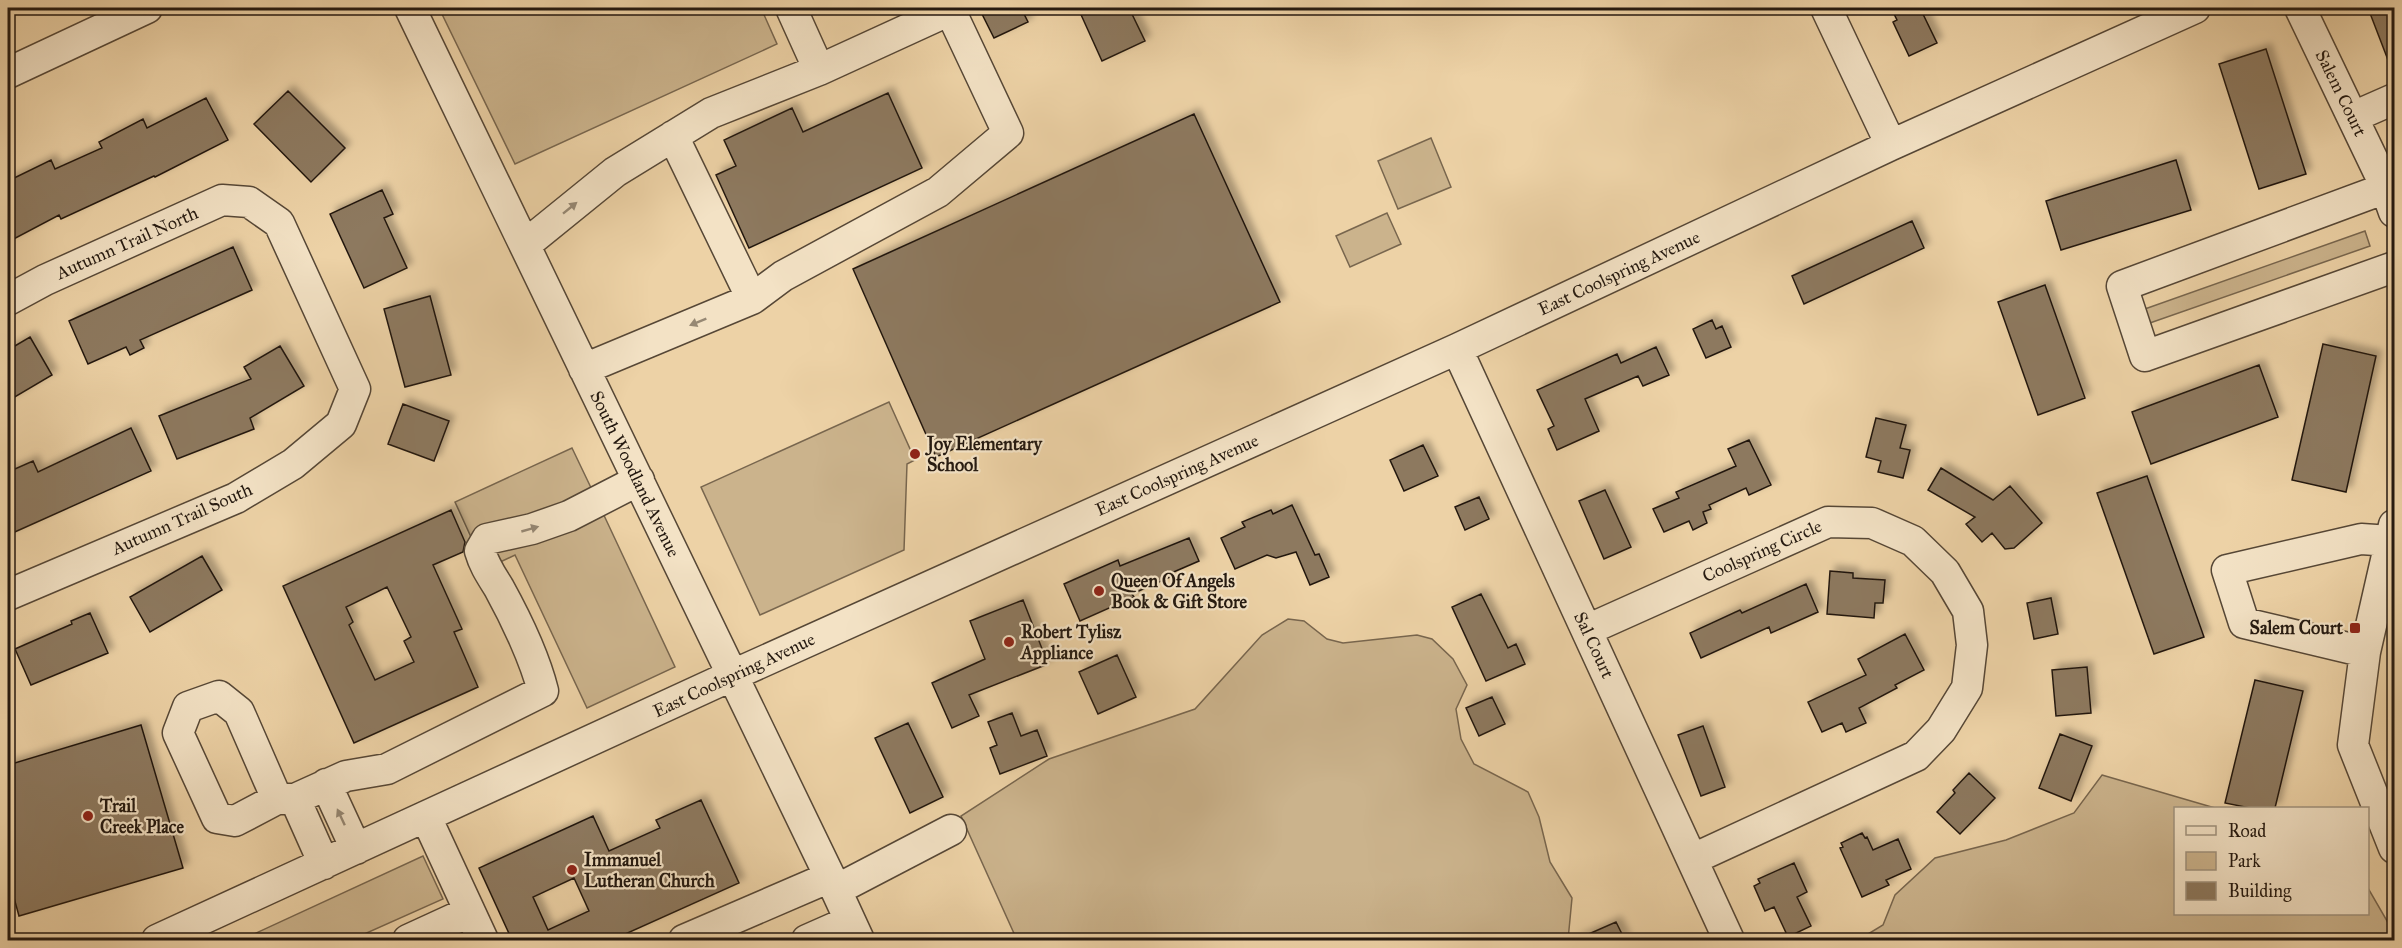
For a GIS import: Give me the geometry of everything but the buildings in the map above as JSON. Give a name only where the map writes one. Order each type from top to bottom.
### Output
[{"type":"street","points":[[8,73],[147,8]]},
{"type":"street","name":"South Woodland Avenue","points":[[410,8],[733,675],[854,931]]},
{"type":"street","points":[[791,8],[819,70]]},
{"type":"street","points":[[1826,8],[1892,145]]},
{"type":"street","name":"East Coolspring Avenue","points":[[163,939],[733,675],[1457,349],[1892,145],[2195,8]]},
{"type":"street","name":"Salem Court","points":[[2300,8],[2390,200]]},
{"type":"street","points":[[525,246],[615,172],[711,113],[819,70],[951,9],[1008,133],[938,192],[783,276],[752,300],[584,369]]},
{"type":"street","points":[[2353,117],[2394,99]]},
{"type":"street","points":[[673,136],[752,300]]},
{"type":"street","name":"Autumn Trail North","points":[[8,300],[45,280],[222,200],[249,202]]},
{"type":"street","points":[[2390,200],[2122,286],[2145,356],[2394,267]]},
{"type":"street","name":"Autumn Trail South","points":[[8,595],[236,498],[293,464],[341,424],[355,388],[279,223],[249,202]]},
{"type":"street","name":"Sal Court","points":[[1457,349],[1729,940]]},
{"type":"street","points":[[324,864],[286,799],[345,776],[387,769],[543,691],[539,674],[499,589],[484,566],[480,551],[487,539],[532,529],[569,516],[639,480]]},
{"type":"street","name":"Coolspring Circle","points":[[1587,630],[1828,522],[1872,523],[1913,541],[1945,572],[1968,611],[1972,645],[1967,688],[1941,730],[1916,756],[1693,859]]},
{"type":"street","points":[[2365,652],[2244,623],[2227,570],[2393,533],[2385,604],[2365,652],[2353,745],[2392,837]]},
{"type":"street","points":[[326,784],[356,849]]},
{"type":"street","points":[[408,940],[477,932],[426,817]]},
{"type":"street","points":[[684,940],[833,883],[951,830]]},
{"type":"street","points":[[807,940],[854,931]]},
{"type":"green space","points":[[439,8],[761,8],[777,44],[515,164]]},
{"type":"green space","points":[[1431,138],[1451,187],[1398,209],[1378,161]]},
{"type":"green space","points":[[1387,213],[1401,244],[1350,267],[1336,236]]},
{"type":"green space","points":[[2365,231],[2370,246],[2147,324],[2142,310]]},
{"type":"green space","points":[[889,402],[915,460],[907,464],[904,550],[760,615],[701,487]]},
{"type":"green space","points":[[572,448],[594,494],[471,537],[455,502]]},
{"type":"green space","points":[[601,509],[675,667],[587,708],[515,555],[496,564],[490,549]]},
{"type":"green space","points":[[1288,619],[1304,621],[1327,639],[1343,643],[1417,635],[1432,639],[1453,659],[1467,685],[1456,709],[1461,739],[1474,764],[1528,792],[1539,817],[1550,862],[1572,898],[1568,940],[1017,940],[961,816],[1049,759],[1195,709],[1262,635]]},
{"type":"green space","points":[[2102,775],[2212,807],[2174,807],[2174,915],[2369,915],[2369,890],[2394,933],[2394,940],[1858,940],[1883,925],[1895,895],[1935,858],[2006,840],[2074,813]]},
{"type":"green space","points":[[423,856],[443,899],[351,940],[241,940]]},
{"type":"place","name":"Joy Elementary School","points":[[915,454]]},
{"type":"place","name":"Queen Of Angels Book & Gift Store","points":[[1099,591]]},
{"type":"place","name":"Salem Court","points":[[2355,628]]},
{"type":"place","name":"Robert Tylisz Appliance","points":[[1009,642]]},
{"type":"place","name":"Trail Creek Place","points":[[88,816]]},
{"type":"place","name":"Immanuel Lutheran Church","points":[[572,870]]}]
